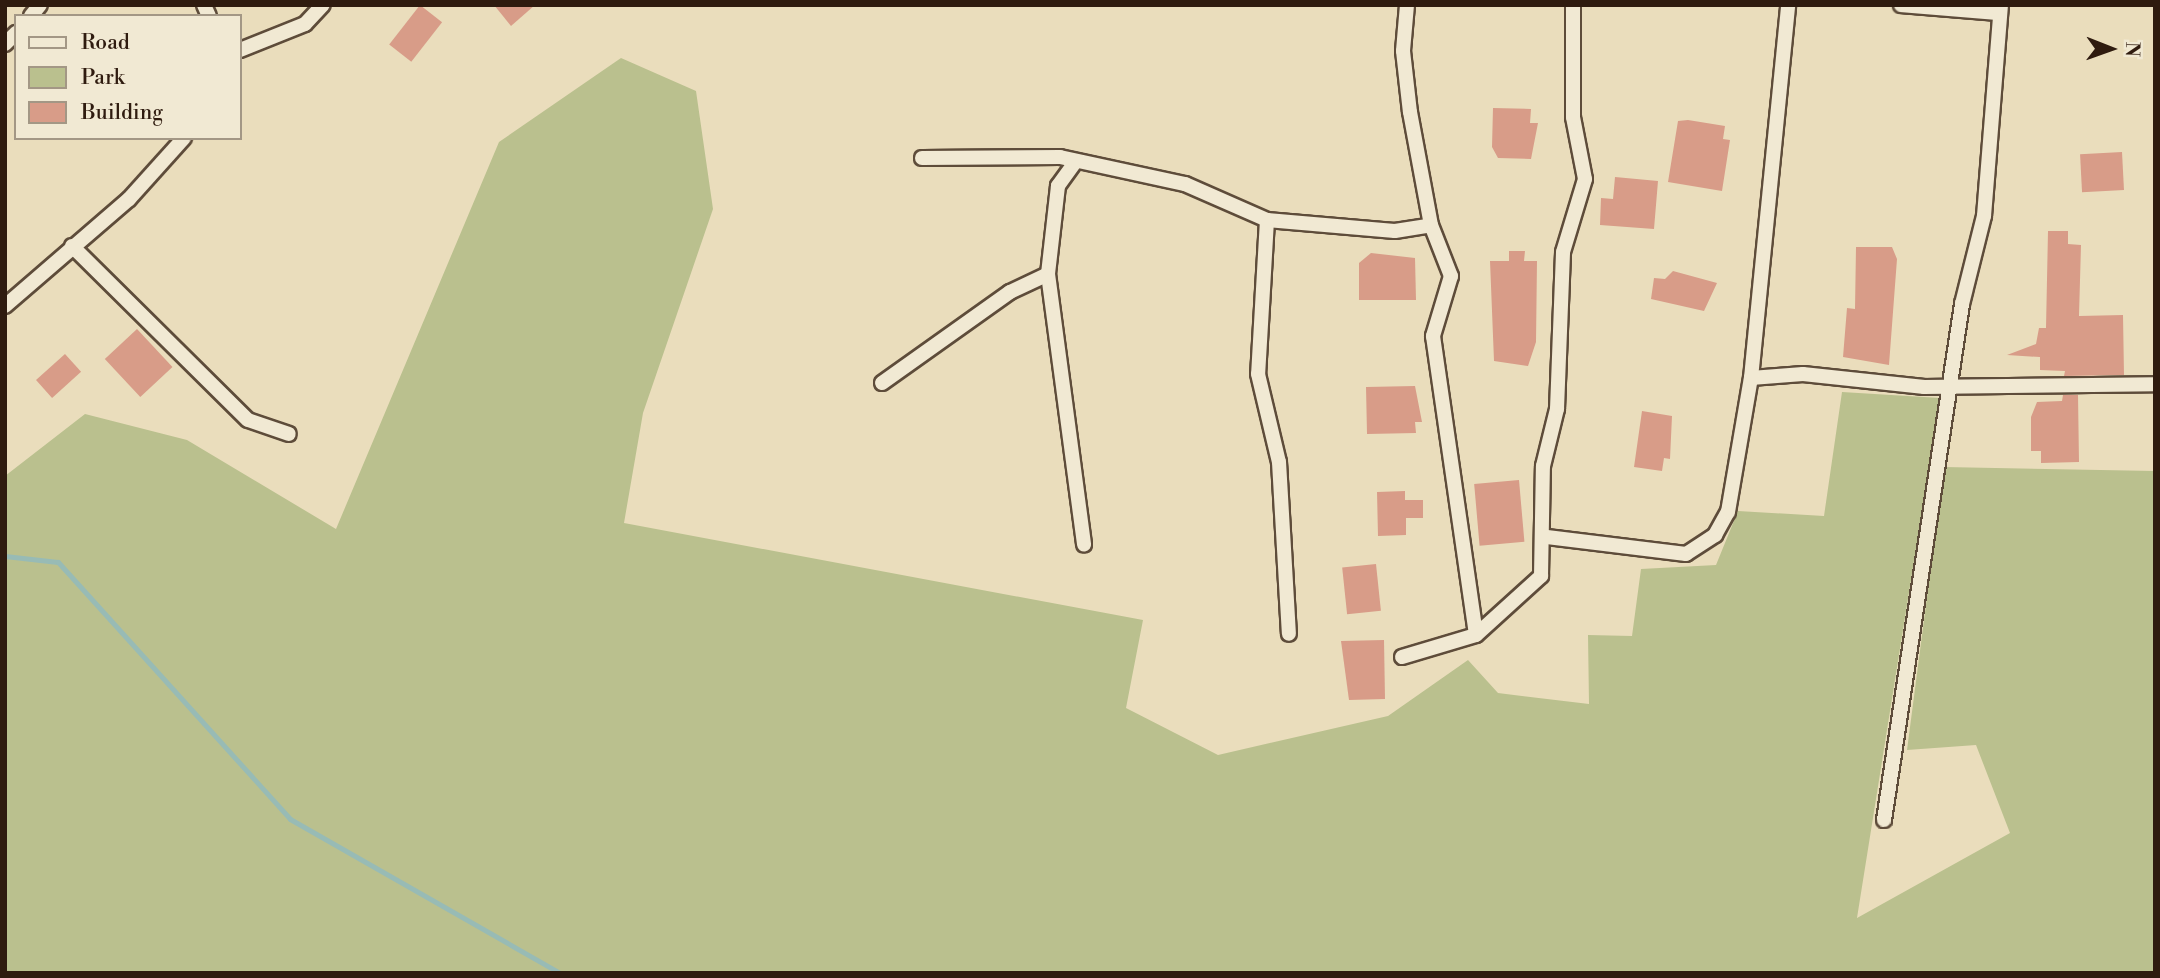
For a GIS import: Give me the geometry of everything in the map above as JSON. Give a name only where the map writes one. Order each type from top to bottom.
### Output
[{"type":"street","points":[[242,49],[305,24],[323,5]]},
{"type":"street","points":[[1407,5],[1406,80],[1431,225],[1451,276],[1433,336],[1476,635]]},
{"type":"street","points":[[1402,657],[1476,635],[1536,585],[1546,537],[1543,466],[1557,409],[1563,252],[1585,179],[1573,117],[1573,5]]},
{"type":"street","points":[[1546,537],[1658,554],[1701,548],[1728,512],[1751,378],[1788,5]]},
{"type":"street","points":[[1884,820],[1951,384],[1984,216],[1999,9],[1901,5]]},
{"type":"street","points":[[5,306],[129,199],[182,140]]},
{"type":"street","points":[[922,158],[1076,161],[1185,184],[1267,220],[1395,231],[1431,225]]},
{"type":"street","points":[[1076,161],[1058,186],[1048,274],[1084,545]]},
{"type":"street","points":[[1267,220],[1258,374],[1280,471],[1289,634]]},
{"type":"street","points":[[72,246],[248,420],[289,434]]},
{"type":"street","points":[[882,383],[1010,292],[1048,274]]},
{"type":"street","points":[[1751,378],[1782,373],[1951,384],[2155,384]]},
{"type":"green space","points":[[621,58],[696,91],[713,209],[643,413],[624,523],[1143,620],[1126,708],[1218,755],[1388,716],[1468,660],[1498,693],[1589,704],[1588,635],[1632,636],[1641,569],[1716,565],[1738,511],[1824,516],[1842,392],[1940,398],[1857,918],[2010,833],[1976,745],[1907,750],[1944,467],[2155,471],[2155,973],[5,973],[5,476],[85,414],[187,440],[336,529],[499,142]]},
{"type":"building","points":[[420,5],[442,22],[411,62],[389,44]]},
{"type":"building","points":[[494,5],[535,5],[511,26]]},
{"type":"building","points":[[1493,108],[1531,109],[1530,123],[1538,123],[1531,159],[1498,158],[1492,147]]},
{"type":"building","points":[[1678,121],[1725,126],[1723,139],[1730,140],[1722,191],[1668,182]]},
{"type":"building","points":[[2122,152],[2124,190],[2082,192],[2080,154]]},
{"type":"building","points":[[1615,177],[1658,181],[1654,229],[1600,225],[1601,198],[1613,199]]},
{"type":"building","points":[[2048,231],[2068,231],[2068,244],[2081,245],[2079,316],[2123,315],[2124,375],[2064,376],[2065,371],[2040,370],[2040,357],[2007,355],[2036,344],[2039,328],[2046,328]]},
{"type":"building","points":[[1856,247],[1892,247],[1897,259],[1889,365],[1843,357],[1847,308],[1855,309]]},
{"type":"building","points":[[1509,251],[1525,251],[1524,261],[1537,261],[1536,342],[1528,366],[1494,361],[1490,261],[1509,261]]},
{"type":"building","points":[[1371,253],[1415,258],[1416,300],[1359,300],[1359,263]]},
{"type":"building","points":[[1673,271],[1717,283],[1704,311],[1651,299],[1654,278],[1665,279]]},
{"type":"building","points":[[137,329],[172,367],[140,397],[105,359]]},
{"type":"building","points":[[65,354],[81,372],[52,398],[36,380]]},
{"type":"building","points":[[1415,386],[1422,422],[1415,422],[1416,433],[1367,434],[1366,387]]},
{"type":"building","points":[[2063,395],[2078,395],[2079,462],[2041,463],[2041,451],[2031,451],[2031,417],[2037,402],[2062,401]]},
{"type":"building","points":[[1642,411],[1672,416],[1670,459],[1664,458],[1662,471],[1634,467]]},
{"type":"building","points":[[1519,480],[1524,542],[1480,546],[1474,484]]},
{"type":"building","points":[[1405,491],[1405,500],[1423,500],[1423,518],[1406,518],[1406,535],[1378,536],[1377,492]]},
{"type":"building","points":[[1376,564],[1381,611],[1347,614],[1342,568]]},
{"type":"building","points":[[1384,640],[1385,699],[1349,700],[1341,641]]},
{"type":"waterway","points":[[5,556],[58,562],[290,819],[560,973]]}]
